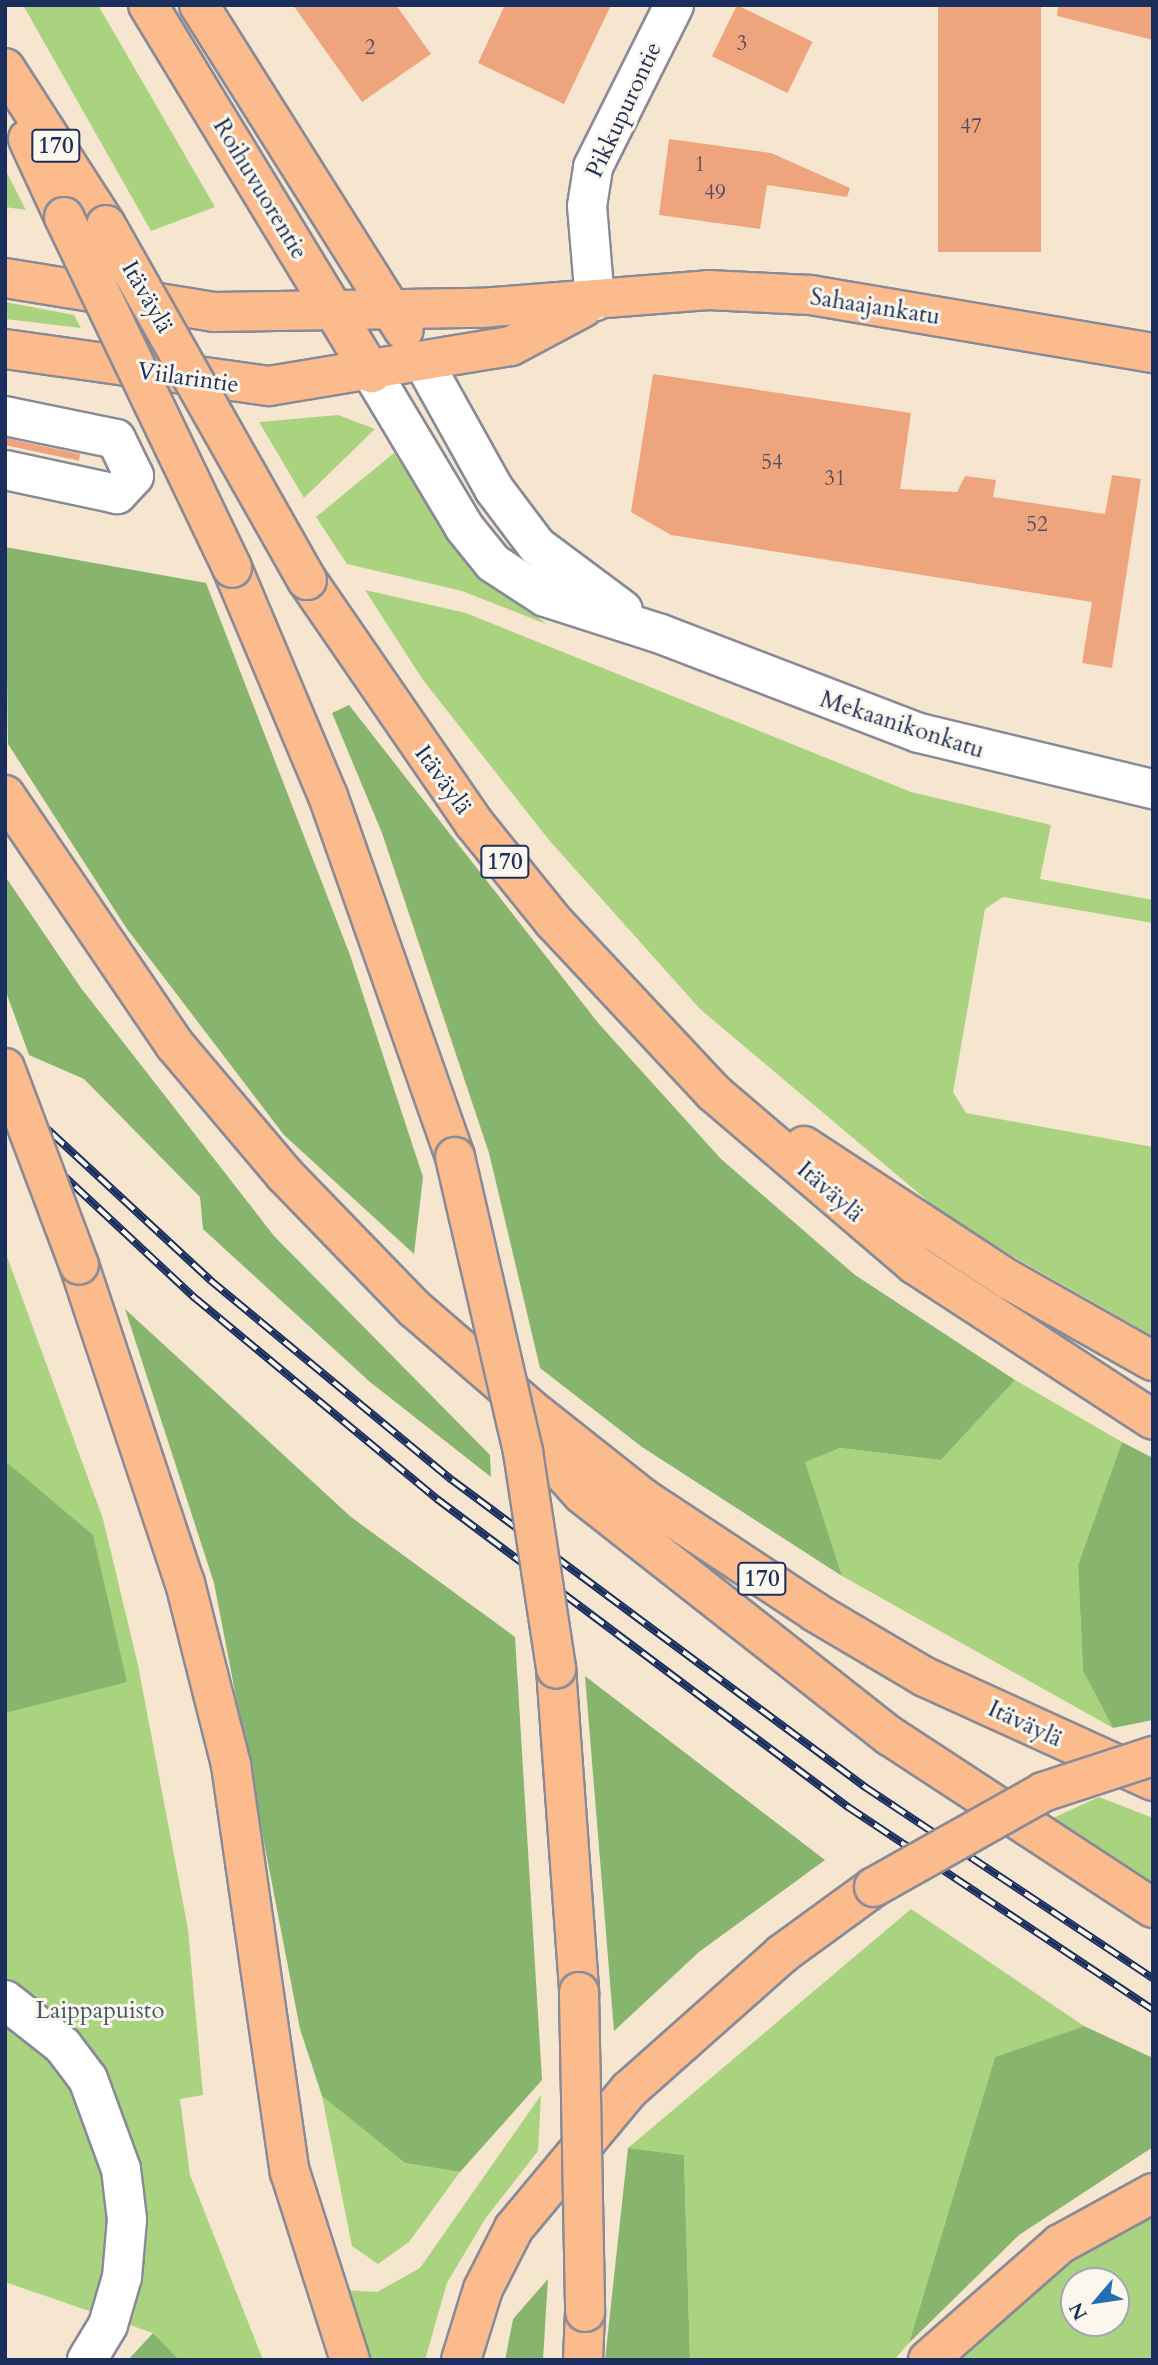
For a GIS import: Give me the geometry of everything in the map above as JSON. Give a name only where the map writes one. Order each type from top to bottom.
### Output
[{"type":"main road","name":"Roihuvuorentie","points":[[148,5],[372,373]]},
{"type":"main road","name":"Roihuvuorentie","points":[[199,5],[425,365]]},
{"type":"main road","name":"Itäväylä","points":[[5,68],[106,225],[307,580],[474,823],[554,922],[715,1093],[914,1264],[1153,1420]]},
{"type":"main road","points":[[5,89],[232,568],[342,833],[455,1157],[518,1425],[556,1668],[579,1992],[585,2312],[583,2360]]},
{"type":"main road","points":[[5,278],[214,312],[335,314]]},
{"type":"main road","name":"Sahaajankatu","points":[[335,314],[595,301],[708,290],[810,295],[1153,353]]},
{"type":"main road","name":"Sahaajankatu","points":[[425,365],[510,346],[595,301]]},
{"type":"main road","name":"Viilarintie","points":[[5,349],[235,386],[372,373],[425,365]]},
{"type":"main road","name":"Itäväylä","points":[[5,795],[175,1045],[285,1175],[415,1309],[548,1424],[733,1561],[925,1677],[1153,1781]]},
{"type":"main road","points":[[5,1068],[79,1265],[185,1584],[228,1752],[290,2172],[350,2360]]},
{"type":"main road","points":[[715,1093],[873,1187],[1090,1330],[1153,1361]]},
{"type":"main road","points":[[415,1309],[582,1494],[687,1581],[890,1736],[1153,1908]]},
{"type":"main road","points":[[461,2360],[483,2289],[514,2228],[620,2100],[782,1954],[874,1887],[1043,1792],[1153,1756]]},
{"type":"main road","points":[[928,2360],[1060,2244],[1153,2193]]},
{"type":"street","name":"Pikkupurontie","points":[[595,301],[587,206],[593,167],[674,5]]},
{"type":"street","name":"Mekaanikonkatu","points":[[425,365],[494,489],[537,547],[660,634]]},
{"type":"street","name":"Mekaanikonkatu","points":[[372,373],[439,488],[492,563],[545,597],[660,634],[919,733],[1153,789]]},
{"type":"street","points":[[5,416],[84,435],[116,439],[134,477],[117,494],[5,470]]},
{"type":"street","points":[[5,2000],[63,2046],[88,2079],[121,2169],[127,2219],[122,2277],[108,2325],[87,2360]]},
{"type":"green space","points":[[23,5],[98,5],[215,207],[151,231]]},
{"type":"green space","points":[[5,169],[26,210],[5,207]]},
{"type":"green space","points":[[5,302],[74,315],[81,328],[5,319]]},
{"type":"green space","points":[[338,415],[375,429],[304,498],[259,422]]},
{"type":"green space","points":[[394,453],[456,547],[546,624],[462,591],[347,564],[316,517]]},
{"type":"green space","points":[[5,547],[206,583],[350,955],[423,1177],[414,1254],[284,1135],[127,929],[8,744]]},
{"type":"green space","points":[[365,590],[466,613],[911,792],[1051,825],[1040,879],[1153,900],[1153,923],[1003,897],[985,909],[953,1092],[966,1113],[1153,1147],[1153,1336],[954,1223],[700,1009],[549,840],[423,680]]},
{"type":"green space","points":[[349,705],[599,1024],[721,1159],[855,1275],[1015,1380],[941,1460],[840,1448],[805,1462],[842,1576],[642,1447],[540,1368],[489,1153],[382,833],[332,713]]},
{"type":"green space","points":[[5,876],[81,988],[274,1236],[490,1455],[491,1477],[370,1382],[203,1229],[200,1197],[84,1079],[29,1055],[5,989]]},
{"type":"green space","name":"Laippapuisto","points":[[5,1251],[103,1519],[138,1665],[188,1929],[203,2095],[180,2099],[190,2175],[263,2360],[178,2360],[153,2333],[5,2282]]},
{"type":"green space","points":[[125,1309],[351,1517],[515,1637],[542,2080],[460,2172],[405,2163],[322,2096],[300,2029],[214,1583]]},
{"type":"green space","points":[[1015,1380],[1122,1442],[1078,1565],[1083,1671],[1113,1728],[842,1576],[804,1462],[840,1448],[941,1460]]},
{"type":"green space","points":[[1122,1442],[1153,1458],[1153,1720],[1113,1728],[1083,1671],[1078,1565]]},
{"type":"green space","points":[[5,1461],[93,1535],[127,1682],[5,1713]]},
{"type":"green space","points":[[585,1676],[825,1860],[699,1952],[614,2031]]},
{"type":"green space","points":[[1099,1797],[1153,1818],[1153,1890],[1042,1823]]},
{"type":"green space","points":[[911,1909],[1084,2026],[995,2057],[909,2343],[894,2360],[690,2360],[684,2155],[628,2148]]},
{"type":"green space","points":[[1084,2026],[1153,2058],[1153,2147],[1019,2235],[909,2343],[995,2057]]},
{"type":"green space","points":[[541,2095],[538,2151],[485,2219],[447,2283],[425,2360],[368,2360],[344,2290],[377,2292],[420,2268]]},
{"type":"green space","points":[[322,2096],[405,2163],[460,2172],[409,2242],[378,2264],[352,2246]]},
{"type":"green space","points":[[628,2148],[684,2155],[690,2360],[605,2360]]},
{"type":"green space","points":[[1153,2206],[1153,2360],[946,2360],[1064,2257]]},
{"type":"green space","points":[[548,2279],[543,2360],[505,2360],[513,2319]]},
{"type":"green space","points":[[153,2333],[178,2360],[128,2360]]},
{"type":"building","points":[[293,5],[396,5],[431,54],[362,102]]},
{"type":"building","points":[[505,5],[611,5],[564,104],[478,63]]},
{"type":"building","points":[[737,5],[812,42],[788,93],[712,56]]},
{"type":"building","points":[[938,5],[1041,5],[1041,252],[938,252]]},
{"type":"building","points":[[1058,5],[1153,5],[1153,40],[1057,16]]},
{"type":"building","points":[[669,139],[771,153],[850,188],[847,197],[767,185],[760,229],[659,215]]},
{"type":"building","points":[[653,374],[911,413],[900,489],[957,492],[965,476],[996,480],[993,497],[1105,514],[1112,475],[1141,479],[1112,668],[1082,663],[1092,602],[671,535],[631,512]]},
{"type":"building","points":[[5,438],[80,454],[79,461],[5,445]]},
{"type":"railway","points":[[5,1090],[210,1280],[452,1480],[865,1787],[1153,1978]]},
{"type":"railway","points":[[5,1121],[195,1298],[437,1499],[848,1807],[1153,2010]]}]
